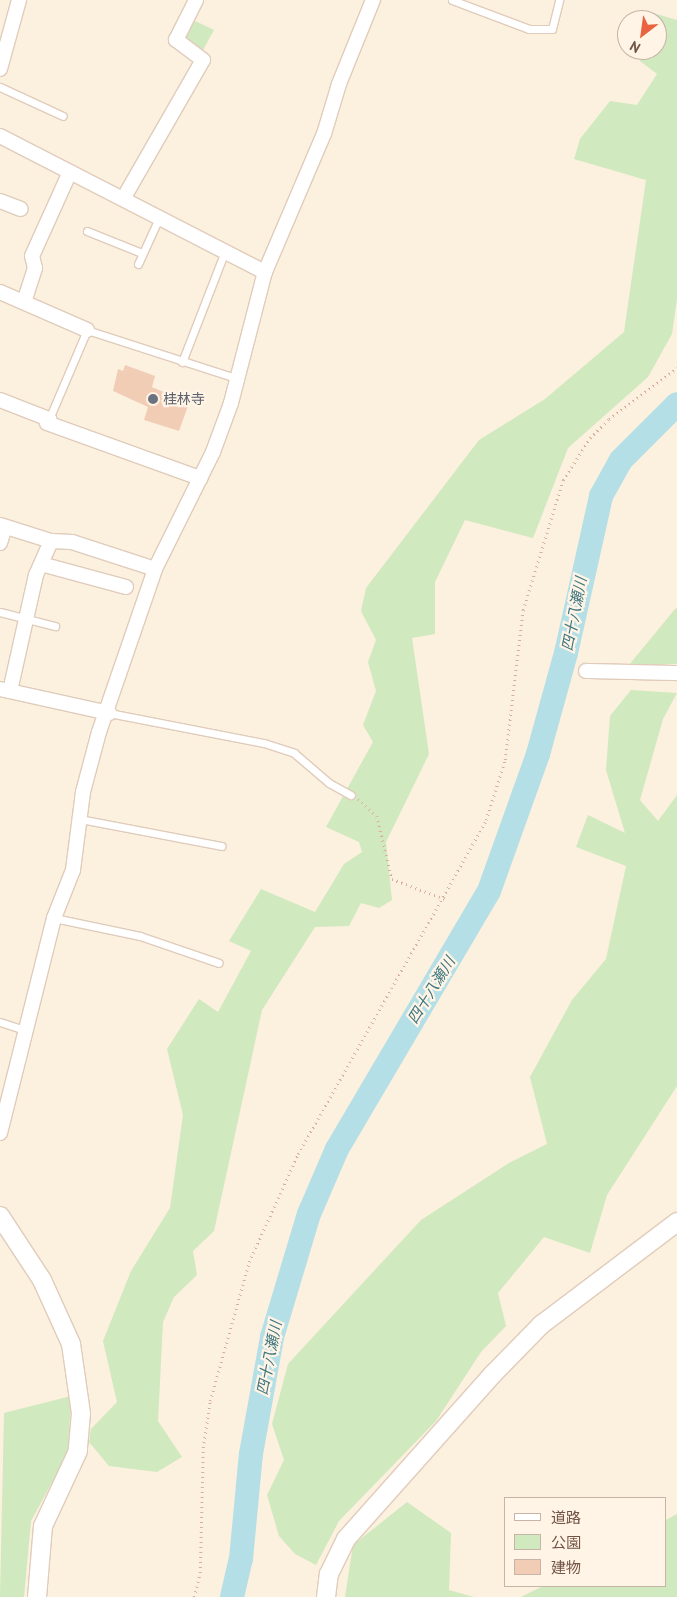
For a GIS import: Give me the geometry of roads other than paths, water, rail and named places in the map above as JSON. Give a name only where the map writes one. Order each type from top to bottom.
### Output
[{"type":"street","points":[[0,68],[18,0]]},
{"type":"street","points":[[196,0],[176,40],[203,60]]},
{"type":"street","points":[[0,1133],[28,1031],[54,918],[74,870],[80,819],[99,732],[108,713],[155,569],[200,478],[236,378],[265,272],[324,134],[339,84],[373,0]]},
{"type":"street","points":[[123,199],[211,48]]},
{"type":"street","points":[[0,136],[265,272]]},
{"type":"street","points":[[24,302],[35,268],[32,256],[70,172]]},
{"type":"street","points":[[3,206],[21,210]]},
{"type":"street","points":[[0,292],[87,330]]},
{"type":"street","points":[[0,400],[49,418],[47,423],[200,478]]},
{"type":"street","points":[[0,542],[3,526],[51,542],[72,542],[155,569]]},
{"type":"street","points":[[51,542],[41,564],[5,690],[108,713]]},
{"type":"street","points":[[41,564],[126,587]]},
{"type":"street","points":[[586,671],[677,674]]},
{"type":"street","points":[[0,1216],[42,1280],[71,1344],[81,1413],[78,1451],[43,1526],[37,1597]]},
{"type":"street","points":[[326,1597],[335,1555],[355,1526],[493,1374],[541,1325],[677,1222]]},
{"type":"lane","points":[[452,0],[506,23],[537,29],[552,29],[559,0]]},
{"type":"lane","points":[[0,87],[63,116]]},
{"type":"lane","points":[[138,264],[159,218]]},
{"type":"lane","points":[[87,231],[142,253]]},
{"type":"lane","points":[[182,362],[225,251]]},
{"type":"lane","points":[[49,418],[87,330],[236,378]]},
{"type":"lane","points":[[0,612],[55,626]]},
{"type":"lane","points":[[108,713],[264,743],[294,753],[329,783],[351,795]]},
{"type":"lane","points":[[80,819],[221,846]]},
{"type":"lane","points":[[54,918],[140,936],[219,964]]},
{"type":"lane","points":[[0,1022],[28,1031]]},
{"type":"waterway","name":"四十八瀬川","points":[[232,1597],[241,1559],[251,1454],[272,1337],[309,1214],[337,1149],[489,891],[538,754],[566,653],[601,496],[621,460],[677,404]]},
{"type":"place","name":"桂林寺","points":[[153,399]]}]
